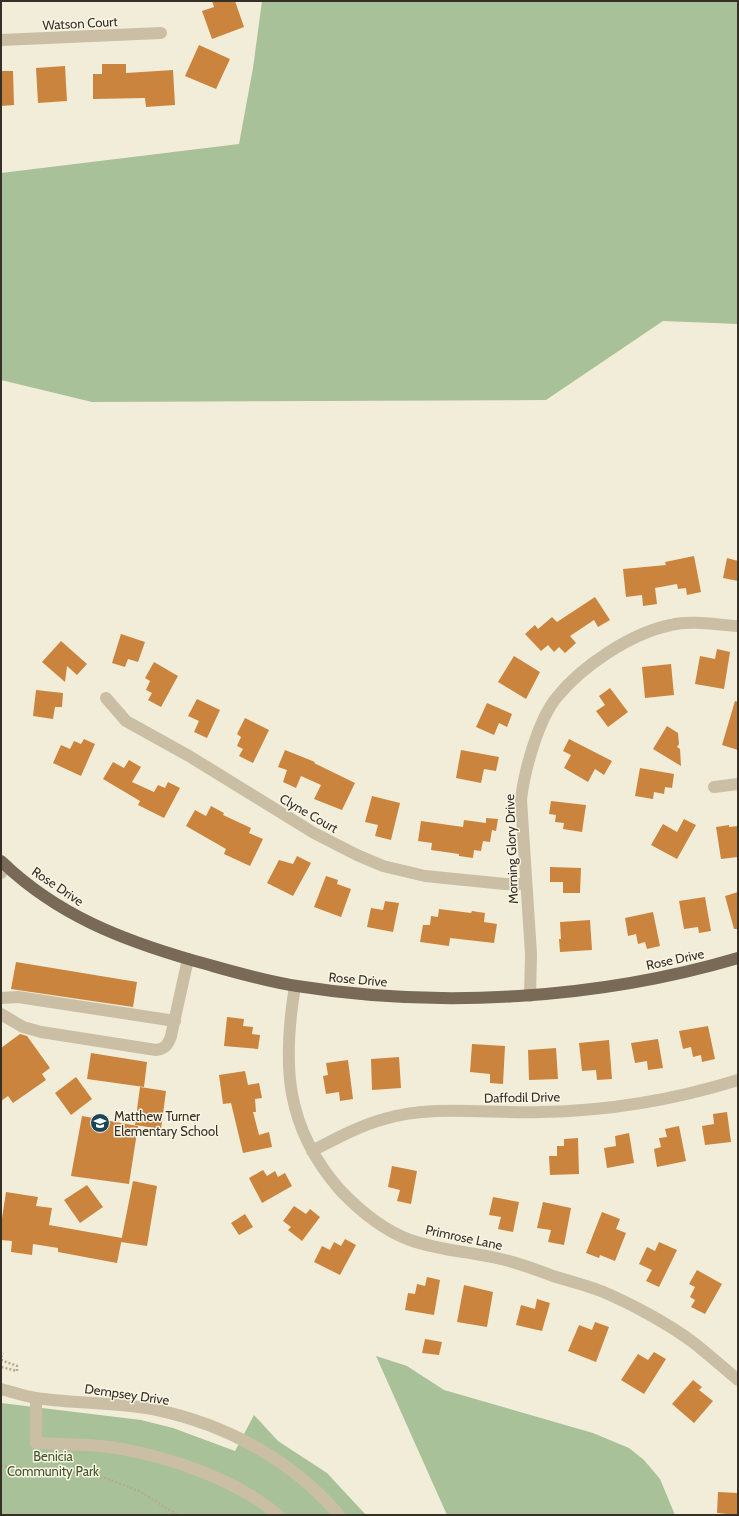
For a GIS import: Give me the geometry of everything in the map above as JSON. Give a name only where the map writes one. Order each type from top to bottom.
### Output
[{"type":"main road","name":"Rose Drive","points":[[3,867],[51,901],[82,919],[121,937],[188,959],[295,986],[404,997],[456,998],[530,996],[650,979],[703,968],[738,958]]},
{"type":"street","name":"Watson Court","points":[[1,40],[161,33]]},
{"type":"street","name":"Morning Glory Drive","points":[[530,996],[530,954],[521,800],[524,776],[532,750],[556,698],[586,668],[628,641],[671,625],[704,624],[738,626]]},
{"type":"street","name":"Clyne Court","points":[[106,698],[126,721],[189,756],[314,833],[357,855],[383,866],[425,876],[505,884],[526,884]]},
{"type":"street","points":[[714,787],[738,784]]},
{"type":"street","points":[[1,1014],[23,1027],[41,1032],[156,1050],[163,1049],[168,1044],[175,1021],[188,959]]},
{"type":"street","name":"Primrose Lane","points":[[295,986],[288,1062],[296,1118],[312,1151],[327,1175],[356,1207],[385,1228],[410,1240],[454,1252],[505,1260],[601,1291],[656,1319],[694,1342],[738,1380]]},
{"type":"street","points":[[1,998],[18,997],[175,1021]]},
{"type":"street","name":"Daffodil Drive","points":[[312,1151],[354,1131],[384,1119],[414,1113],[542,1112],[594,1109],[653,1102],[700,1092],[738,1080]]},
{"type":"street","name":"Dempsey Drive","points":[[1,1389],[36,1398],[96,1402],[156,1410],[212,1426],[257,1447],[296,1472],[323,1496],[336,1514]]},
{"type":"street","points":[[36,1398],[36,1442],[89,1445],[123,1450],[177,1462],[198,1469],[226,1483],[278,1515]]},
{"type":"path","points":[[1,1357],[3,1353]]},
{"type":"path","points":[[1,1360],[17,1366],[16,1371],[1,1367]]},
{"type":"path","points":[[1,1466],[72,1472],[103,1477],[139,1491],[178,1515]]},
{"type":"green space","points":[[262,1],[738,1],[738,324],[663,321],[546,400],[92,402],[1,380],[1,173],[239,144],[253,68]]},
{"type":"green space","points":[[376,1356],[407,1366],[444,1390],[593,1433],[629,1448],[644,1460],[660,1479],[675,1515],[447,1515]]},
{"type":"green space","name":"Benicia Community Park","points":[[1,1403],[141,1420],[173,1428],[235,1451],[254,1415],[278,1441],[327,1473],[366,1515],[1,1515]]},
{"type":"building","points":[[212,1],[235,1],[244,27],[212,39],[202,11],[214,7]]},
{"type":"building","points":[[199,45],[230,59],[216,89],[185,76]]},
{"type":"building","points":[[102,64],[126,64],[126,73],[173,70],[175,105],[146,107],[145,98],[93,99],[93,74],[102,74]]},
{"type":"building","points":[[65,66],[67,101],[38,103],[36,68]]},
{"type":"building","points":[[1,71],[13,71],[14,105],[1,106]]},
{"type":"building","points":[[694,556],[701,592],[687,595],[686,588],[678,589],[677,584],[655,588],[657,604],[643,606],[642,595],[626,597],[623,569],[666,565],[665,562]]},
{"type":"building","points":[[727,558],[738,561],[738,581],[723,578]]},
{"type":"building","points":[[595,597],[610,620],[598,627],[594,620],[570,636],[576,643],[565,653],[559,647],[554,652],[548,645],[541,651],[525,634],[535,625],[538,629],[552,617],[557,622]]},
{"type":"building","points":[[121,634],[145,642],[138,662],[128,659],[125,667],[112,663]]},
{"type":"building","points":[[61,641],[87,664],[77,675],[67,666],[65,682],[42,662]]},
{"type":"building","points":[[717,649],[730,652],[724,689],[695,684],[700,656],[715,659]]},
{"type":"building","points":[[514,656],[540,672],[526,699],[498,682]]},
{"type":"building","points":[[154,662],[178,676],[161,707],[148,700],[152,693],[146,690],[150,681],[145,678]]},
{"type":"building","points":[[671,664],[674,695],[645,698],[642,667]]},
{"type":"building","points":[[610,688],[628,712],[608,727],[596,711],[605,705],[599,696]]},
{"type":"building","points":[[36,690],[63,693],[62,707],[55,707],[53,719],[33,716]]},
{"type":"building","points":[[197,699],[220,710],[207,738],[194,732],[199,721],[188,716]]},
{"type":"building","points":[[735,701],[738,702],[738,750],[722,745]]},
{"type":"building","points":[[487,703],[512,714],[507,727],[499,723],[494,735],[476,727]]},
{"type":"building","points":[[245,718],[269,730],[253,763],[239,756],[243,749],[237,746],[241,737],[237,734]]},
{"type":"building","points":[[667,726],[678,733],[679,744],[677,747],[680,749],[681,766],[653,749]]},
{"type":"building","points":[[84,739],[95,744],[81,776],[53,763],[61,745],[70,749],[74,741],[81,744]]},
{"type":"building","points":[[569,739],[612,761],[604,775],[595,769],[588,782],[564,768],[571,755],[563,751]]},
{"type":"building","points":[[285,750],[315,762],[314,763],[355,783],[342,810],[314,799],[321,785],[301,776],[296,788],[283,782],[287,770],[278,767]]},
{"type":"building","points":[[461,750],[499,757],[496,771],[484,769],[481,783],[456,778]]},
{"type":"building","points":[[129,760],[141,767],[132,782],[154,792],[158,785],[165,788],[168,782],[180,788],[164,818],[138,805],[140,801],[103,779],[113,762],[124,768]]},
{"type":"building","points":[[640,768],[674,774],[672,788],[665,787],[664,794],[654,792],[653,799],[635,796]]},
{"type":"building","points":[[372,796],[400,803],[391,840],[375,836],[378,825],[365,822]]},
{"type":"building","points":[[551,801],[586,805],[582,832],[563,829],[564,823],[555,822],[556,815],[549,814]]},
{"type":"building","points":[[211,806],[224,813],[223,815],[251,828],[249,833],[263,839],[250,866],[224,854],[226,849],[186,826],[195,810],[206,816]]},
{"type":"building","points":[[486,818],[498,819],[496,831],[492,830],[490,842],[483,841],[481,851],[474,850],[473,858],[459,856],[459,854],[431,850],[432,843],[418,841],[421,821],[463,827],[464,820],[486,823]]},
{"type":"building","points":[[684,819],[696,825],[677,859],[651,845],[663,824],[677,832]]},
{"type":"building","points":[[729,825],[729,827],[738,826],[738,857],[721,859],[716,827]]},
{"type":"building","points":[[297,856],[311,863],[293,896],[267,883],[279,860],[293,864]]},
{"type":"building","points":[[550,867],[581,868],[580,893],[563,893],[563,882],[550,882]]},
{"type":"building","points":[[326,876],[338,880],[337,884],[351,889],[341,917],[314,907]]},
{"type":"building","points":[[738,892],[738,929],[734,929],[725,896]]},
{"type":"building","points":[[705,897],[711,931],[699,933],[698,927],[684,929],[679,901]]},
{"type":"building","points":[[385,901],[399,903],[393,932],[367,927],[371,908],[383,910]]},
{"type":"building","points":[[439,909],[471,913],[472,911],[485,913],[484,922],[497,924],[494,943],[450,938],[449,946],[420,942],[423,925],[430,925],[431,916],[438,917]]},
{"type":"building","points":[[653,912],[660,946],[647,949],[645,942],[638,944],[636,934],[628,936],[625,918]]},
{"type":"building","points":[[590,920],[592,950],[560,952],[560,922]]},
{"type":"building","points":[[16,962],[137,982],[133,1007],[11,989]]},
{"type":"building","points":[[227,1017],[244,1019],[243,1026],[253,1027],[252,1034],[260,1035],[258,1049],[224,1046]]},
{"type":"building","points":[[708,1026],[715,1059],[702,1062],[701,1055],[693,1057],[691,1047],[683,1049],[679,1031]]},
{"type":"building","points":[[20,1034],[27,1036],[50,1068],[42,1074],[46,1080],[13,1103],[8,1096],[1,1101],[1,1048]]},
{"type":"building","points":[[658,1039],[663,1068],[648,1070],[647,1061],[635,1063],[631,1043]]},
{"type":"building","points":[[609,1040],[612,1079],[597,1080],[596,1070],[582,1071],[579,1043]]},
{"type":"building","points":[[472,1044],[505,1046],[503,1084],[490,1083],[490,1074],[470,1072]]},
{"type":"building","points":[[556,1048],[558,1079],[529,1080],[528,1050]]},
{"type":"building","points":[[91,1053],[147,1062],[144,1087],[87,1079]]},
{"type":"building","points":[[399,1057],[401,1088],[372,1090],[371,1059]]},
{"type":"building","points":[[348,1060],[353,1099],[340,1101],[339,1092],[326,1094],[323,1076],[328,1075],[326,1063]]},
{"type":"building","points":[[245,1071],[248,1085],[259,1083],[262,1098],[255,1099],[256,1112],[253,1112],[259,1135],[269,1132],[272,1147],[243,1153],[231,1103],[223,1104],[219,1075]]},
{"type":"building","points":[[76,1077],[92,1099],[71,1115],[55,1093]]},
{"type":"building","points":[[140,1087],[166,1091],[161,1129],[135,1125]]},
{"type":"building","points":[[727,1112],[731,1142],[705,1145],[702,1126],[714,1124],[713,1114]]},
{"type":"building","points":[[82,1116],[138,1126],[129,1184],[71,1176]]},
{"type":"building","points":[[679,1126],[686,1161],[657,1167],[654,1149],[661,1147],[659,1138],[667,1137],[665,1129]]},
{"type":"building","points":[[629,1133],[634,1163],[607,1168],[604,1148],[616,1146],[615,1136]]},
{"type":"building","points":[[578,1138],[579,1174],[550,1175],[549,1156],[557,1156],[557,1146],[564,1146],[564,1139]]},
{"type":"building","points":[[392,1166],[417,1171],[411,1204],[397,1201],[400,1190],[388,1187]]},
{"type":"building","points":[[263,1170],[267,1176],[275,1171],[278,1177],[285,1173],[292,1186],[262,1203],[249,1178]]},
{"type":"building","points":[[133,1181],[157,1186],[147,1246],[121,1242]]},
{"type":"building","points":[[87,1185],[103,1207],[80,1223],[64,1200]]},
{"type":"building","points":[[6,1192],[38,1197],[36,1206],[52,1208],[49,1225],[122,1238],[117,1263],[58,1252],[58,1248],[33,1244],[32,1255],[11,1252],[12,1241],[1,1240],[1,1225]]},
{"type":"building","points":[[493,1197],[519,1202],[513,1232],[498,1229],[501,1217],[489,1215]]},
{"type":"building","points":[[543,1202],[571,1208],[564,1245],[548,1242],[551,1230],[537,1228]]},
{"type":"building","points":[[294,1206],[306,1214],[310,1209],[320,1217],[302,1241],[288,1230],[291,1227],[283,1221]]},
{"type":"building","points":[[602,1212],[620,1219],[616,1229],[626,1233],[615,1261],[600,1255],[599,1258],[586,1253]]},
{"type":"building","points":[[245,1214],[253,1227],[239,1235],[231,1223]]},
{"type":"building","points":[[345,1239],[356,1245],[340,1275],[314,1262],[322,1246],[330,1250],[334,1242],[341,1246]]},
{"type":"building","points":[[659,1242],[677,1250],[659,1287],[646,1281],[652,1270],[639,1264],[647,1247],[655,1251]]},
{"type":"building","points":[[697,1270],[722,1284],[705,1314],[691,1307],[695,1300],[690,1297],[695,1287],[689,1284]]},
{"type":"building","points":[[427,1277],[440,1280],[434,1315],[405,1310],[408,1293],[415,1294],[417,1284],[425,1286]]},
{"type":"building","points":[[464,1285],[493,1292],[487,1327],[457,1322]]},
{"type":"building","points":[[537,1299],[550,1303],[542,1331],[516,1325],[521,1305],[535,1309]]},
{"type":"building","points":[[595,1322],[609,1327],[596,1362],[568,1351],[579,1325],[592,1330]]},
{"type":"building","points":[[425,1339],[442,1342],[439,1355],[422,1353]]},
{"type":"building","points":[[654,1352],[666,1359],[644,1394],[621,1380],[638,1354],[648,1360]]},
{"type":"building","points":[[693,1380],[702,1387],[699,1390],[713,1401],[694,1423],[672,1404]]},
{"type":"building","points":[[718,1492],[738,1493],[738,1515],[717,1513]]},
{"type":"place","name":"Matthew Turner Elementary School","points":[[100,1123]]}]
